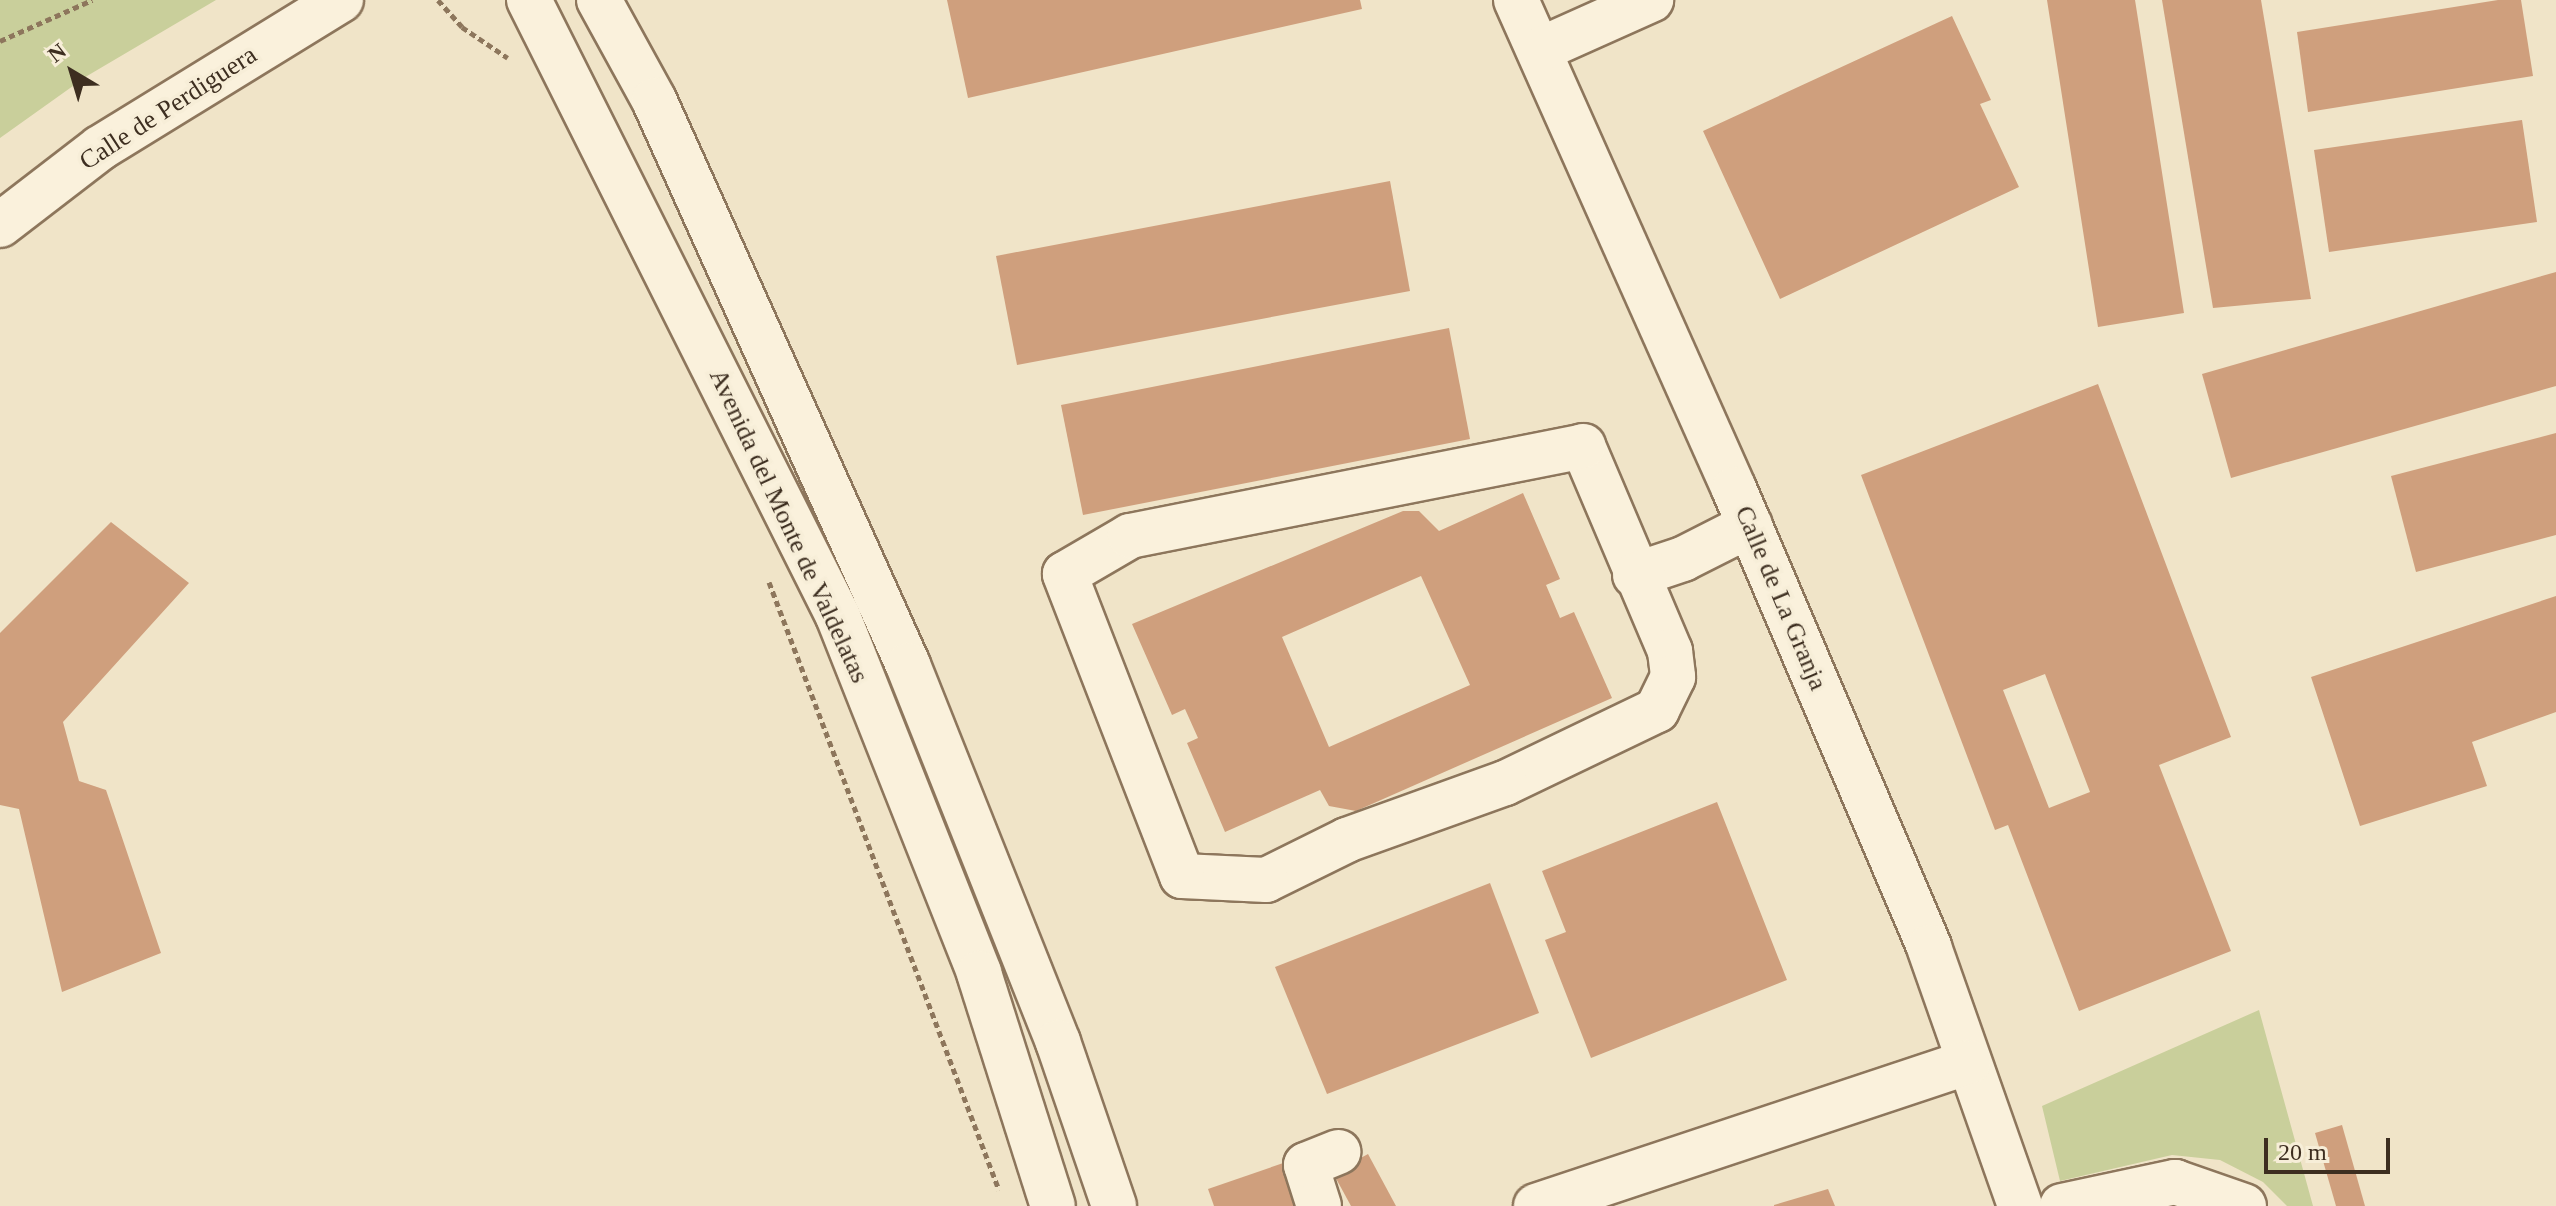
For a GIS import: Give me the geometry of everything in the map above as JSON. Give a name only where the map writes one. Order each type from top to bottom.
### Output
[{"type":"street","name":"Calle de Perdiguera","points":[[0,225],[100,148],[341,0]]},
{"type":"street","name":"Avenida del Monte de Valdelatas","points":[[599,0],[654,100],[908,665],[1058,1042],[1114,1206]]},
{"type":"street","name":"Calle de La Granja","points":[[1516,0],[1750,525],[1929,947],[2020,1206]]},
{"type":"street","points":[[1539,50],[1651,0]]},
{"type":"street","name":"Avenida del Monte de Valdelatas","points":[[525,4],[838,616],[979,973],[1053,1206]]},
{"type":"street","points":[[1583,446],[1635,575],[1670,651],[1673,677],[1657,710],[1505,783],[1347,840],[1266,880],[1182,876],[1065,574],[1130,536],[1583,446]]},
{"type":"street","points":[[1635,575],[1683,559],[1750,525]]},
{"type":"street","points":[[1536,1206],[1969,1062]]},
{"type":"street","points":[[1319,1206],[1306,1165],[1338,1152]]},
{"type":"street","points":[[1098,1159],[1136,1206]]},
{"type":"street","points":[[2062,1206],[2175,1182],[2244,1206]]},
{"type":"path","points":[[0,41],[92,0]]},
{"type":"path","points":[[766,576],[1005,1206]]},
{"type":"green space","points":[[0,0],[216,0],[87,76],[0,138]]},
{"type":"green space","points":[[2259,1010],[2313,1206],[2287,1206],[2263,1182],[2220,1160],[2172,1155],[2060,1181],[2042,1106]]},
{"type":"building","points":[[947,0],[1360,0],[1362,9],[968,98]]},
{"type":"building","points":[[2047,0],[2135,0],[2184,313],[2098,327]]},
{"type":"building","points":[[2162,0],[2261,0],[2311,299],[2213,308]]},
{"type":"building","points":[[2498,0],[2521,0],[2533,76],[2308,112],[2297,32]]},
{"type":"building","points":[[1952,16],[1991,100],[1980,104],[2019,187],[1780,299],[1703,131]]},
{"type":"building","points":[[2522,120],[2537,222],[2329,252],[2314,150]]},
{"type":"building","points":[[1390,181],[1410,291],[1017,365],[996,256]]},
{"type":"building","points":[[2556,272],[2556,386],[2231,478],[2202,374]]},
{"type":"building","points":[[1449,328],[1470,439],[1083,515],[1061,405]]},
{"type":"building","points":[[2098,384],[2231,737],[2159,765],[2231,951],[2079,1011],[2008,825],[1995,830],[1861,475]],"holes":[[[2045,674],[2090,792],[2049,808],[2003,690]]]},
{"type":"building","points":[[2556,433],[2556,535],[2416,572],[2391,476]]},
{"type":"building","points":[[1523,493],[1560,579],[1546,585],[1560,618],[1574,612],[1612,698],[1356,811],[1329,806],[1320,790],[1225,832],[1187,743],[1198,738],[1185,709],[1172,715],[1132,624],[1403,511],[1419,511],[1439,531]],"holes":[[[1421,576],[1470,685],[1329,747],[1282,637]]]},
{"type":"building","points":[[111,522],[189,583],[63,722],[79,781],[106,790],[161,953],[62,992],[19,809],[0,805],[0,633]]},
{"type":"building","points":[[2556,596],[2556,712],[2472,742],[2487,786],[2360,826],[2311,677]]},
{"type":"building","points":[[1717,802],[1787,980],[1591,1058],[1545,940],[1566,932],[1542,871]]},
{"type":"building","points":[[1490,883],[1539,1013],[1327,1094],[1275,967]]},
{"type":"building","points":[[2342,1125],[2365,1206],[2336,1206],[2315,1133]]},
{"type":"building","points":[[1368,1154],[1396,1206],[1351,1206],[1333,1173]]},
{"type":"building","points":[[1295,1159],[1311,1206],[1214,1206],[1208,1189]]},
{"type":"building","points":[[1828,1189],[1835,1206],[1774,1206],[1774,1205]]}]
